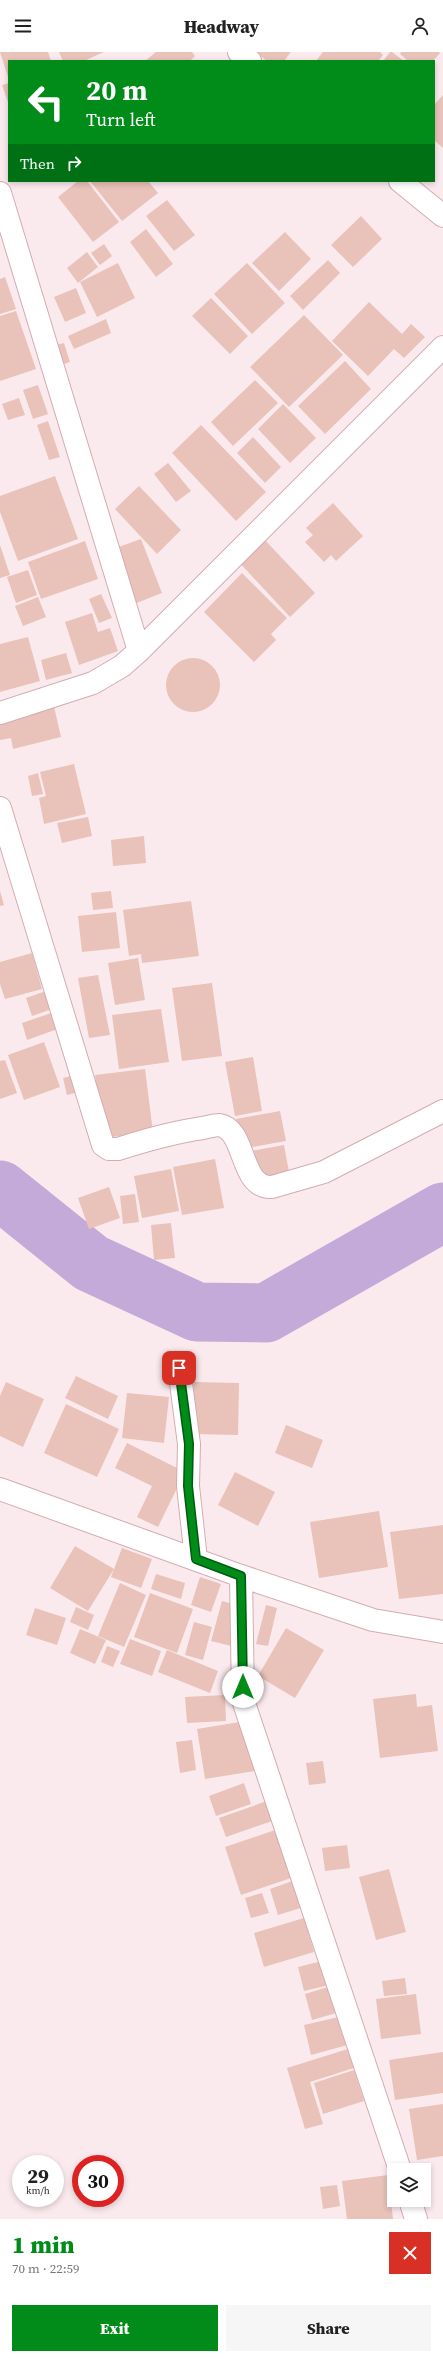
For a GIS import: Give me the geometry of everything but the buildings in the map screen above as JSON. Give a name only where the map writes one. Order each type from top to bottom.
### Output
[{"type":"street","points":[[239,52],[249,60]]},
{"type":"street","points":[[401,182],[443,216]]},
{"type":"street","points":[[0,193],[139,652]]},
{"type":"street","points":[[0,713],[93,683],[122,666],[139,652],[443,347]]},
{"type":"street","points":[[0,808],[103,1145],[110,1149],[118,1149],[192,1129],[219,1125],[231,1132],[255,1182],[264,1187],[272,1187],[292,1183],[324,1172],[443,1111]]},
{"type":"street","points":[[179,1368],[189,1444],[188,1486],[196,1559]]},
{"type":"street","points":[[0,1489],[241,1576],[373,1620],[443,1632]]},
{"type":"street","points":[[241,1576],[243,1700],[398,2163]]},
{"type":"street","points":[[412,2207],[416,2219]]},
{"type":"waterway","points":[[0,1190],[91,1263],[197,1312],[266,1313],[443,1212]]},
{"type":"route","points":[[179,1368],[189,1444],[188,1486],[196,1559],[241,1576],[243,1618],[243,1687]]}]
